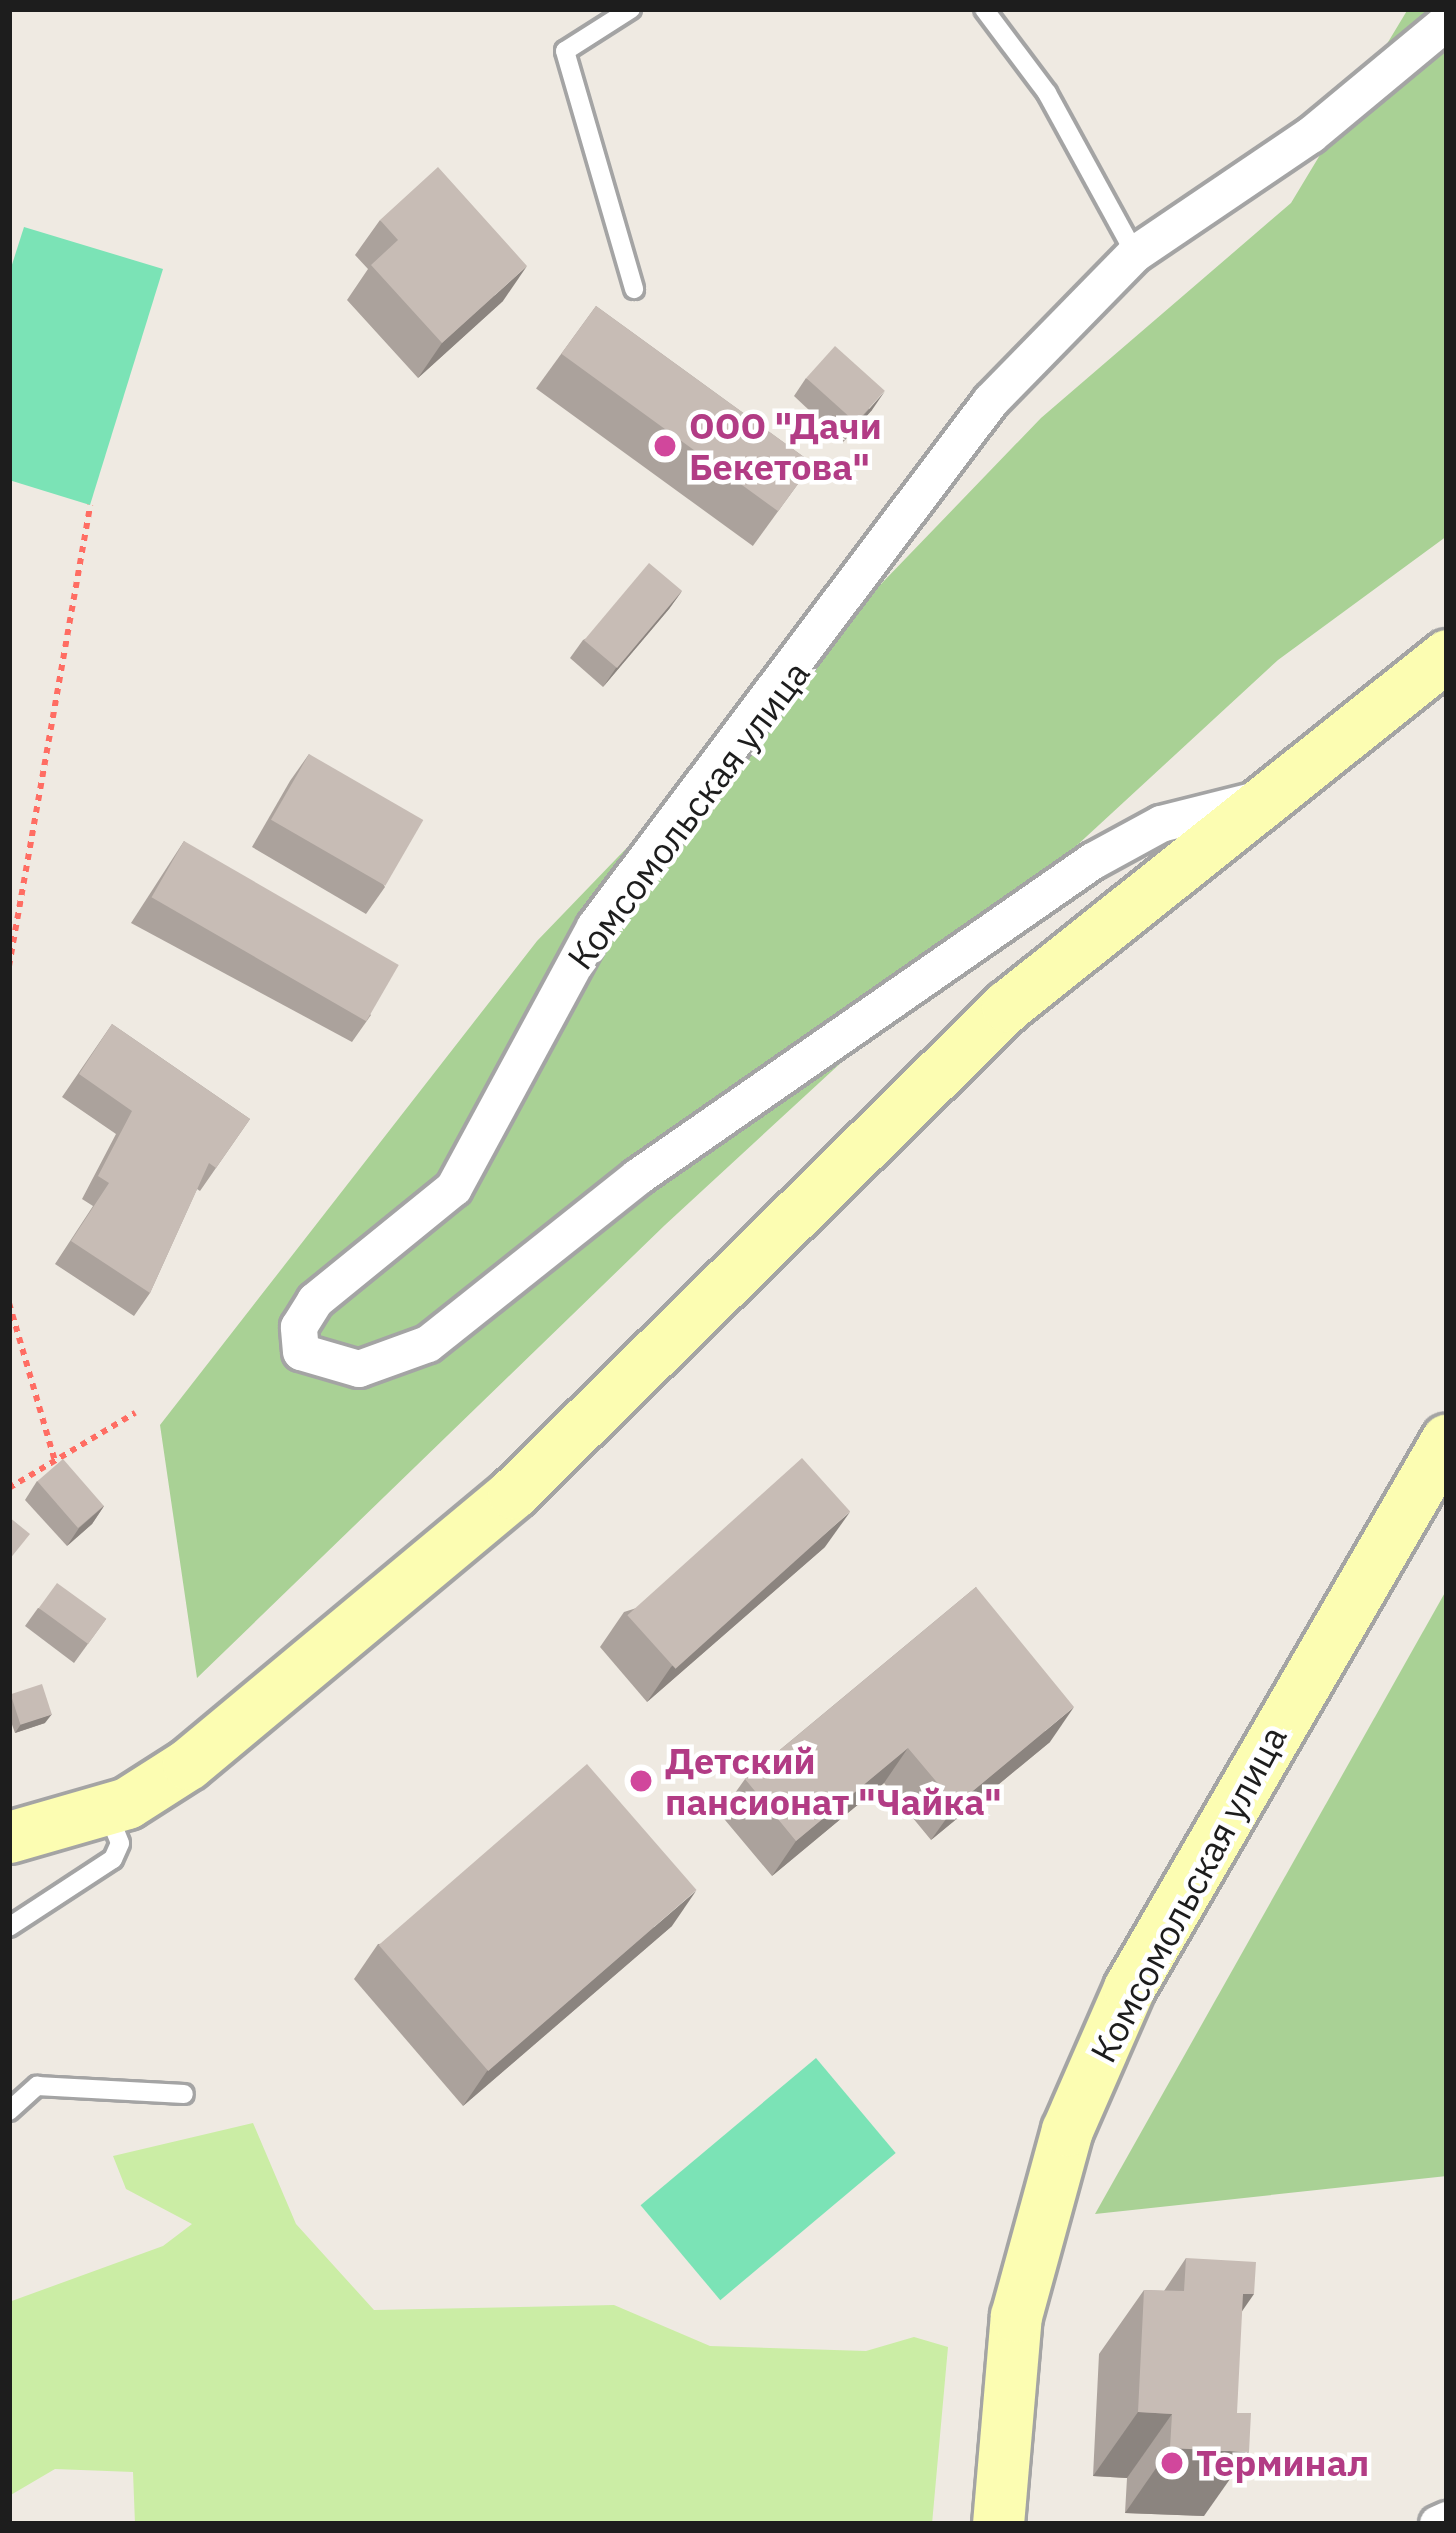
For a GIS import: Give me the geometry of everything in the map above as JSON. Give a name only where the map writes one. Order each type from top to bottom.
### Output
[{"type":"main road","name":"Комсомольская улица","points":[[9,1837],[107,1811],[188,1764],[513,1493],[1006,1006],[1447,655]]},
{"type":"main road","name":"Комсомольская улица","points":[[998,2524],[1016,2316],[1067,2130],[1130,1988],[1447,1439]]},
{"type":"street","name":"Комсомольская улица","points":[[1266,797],[1161,824],[1093,861],[638,1177],[428,1344],[359,1370],[302,1352],[299,1328],[315,1301],[454,1188],[595,927],[991,401],[1135,254],[1215,201],[1447,22]]},
{"type":"street","points":[[1438,2524],[1447,2520]]},
{"type":"lane","points":[[631,9],[566,51],[634,289]]},
{"type":"lane","points":[[984,9],[1047,93],[1135,254]]},
{"type":"lane","points":[[9,1927],[112,1859],[121,1843],[107,1811]]},
{"type":"lane","points":[[9,2110],[37,2086],[184,2094]]},
{"type":"path","points":[[9,966],[90,506]]},
{"type":"path","points":[[9,1303],[55,1461]]},
{"type":"path","points":[[9,1488],[135,1413]]},
{"type":"green space","points":[[1408,9],[1447,9],[1447,536],[1278,660],[665,1225],[197,1678],[160,1425],[537,941],[1041,418],[1291,203]]},
{"type":"green space","points":[[24,227],[163,269],[90,505],[9,480],[9,274]]},
{"type":"green space","points":[[1447,1589],[1447,2176],[1095,2214]]},
{"type":"green space","points":[[816,2058],[896,2153],[720,2300],[641,2205]]},
{"type":"green space","points":[[253,2123],[296,2224],[374,2310],[614,2305],[710,2346],[866,2351],[914,2337],[948,2347],[932,2524],[135,2524],[133,2472],[55,2469],[9,2496],[9,2302],[163,2246],[192,2224],[126,2189],[113,2156]]},
{"type":"building","points":[[438,167],[527,266],[442,343],[371,265],[398,240],[380,220]]},
{"type":"building","points":[[596,306],[813,464],[778,511],[561,354]]},
{"type":"building","points":[[835,346],[885,391],[856,423],[806,378]]},
{"type":"building","points":[[649,563],[682,591],[617,668],[584,640]]},
{"type":"building","points":[[309,754],[423,820],[385,886],[271,820]]},
{"type":"building","points":[[184,841],[399,965],[366,1021],[152,897]]},
{"type":"building","points":[[112,1024],[250,1119],[216,1168],[209,1163],[150,1293],[71,1241],[109,1183],[98,1176],[132,1111],[79,1074]]},
{"type":"building","points":[[802,1458],[850,1512],[676,1669],[627,1615]]},
{"type":"building","points":[[63,1459],[104,1506],[78,1528],[37,1481]]},
{"type":"building","points":[[9,1517],[30,1534],[9,1560]]},
{"type":"building","points":[[57,1583],[106,1619],[88,1644],[39,1608]]},
{"type":"building","points":[[976,1587],[1074,1707],[956,1805],[908,1748],[796,1841],[745,1779]]},
{"type":"building","points":[[42,1684],[52,1714],[21,1725],[11,1694]]},
{"type":"building","points":[[587,1764],[697,1890],[488,2071],[379,1945]]},
{"type":"building","points":[[1186,2258],[1256,2262],[1254,2294],[1243,2294],[1237,2413],[1251,2413],[1249,2452],[1170,2448],[1172,2414],[1138,2412],[1144,2290],[1184,2291]]},
{"type":"place","name":"ООО \"Дачи Бекетова\"","points":[[665,446]]},
{"type":"place","name":"Детский пансионат \"Чайка\"","points":[[641,1781]]},
{"type":"place","name":"Терминал","points":[[1172,2463]]}]
